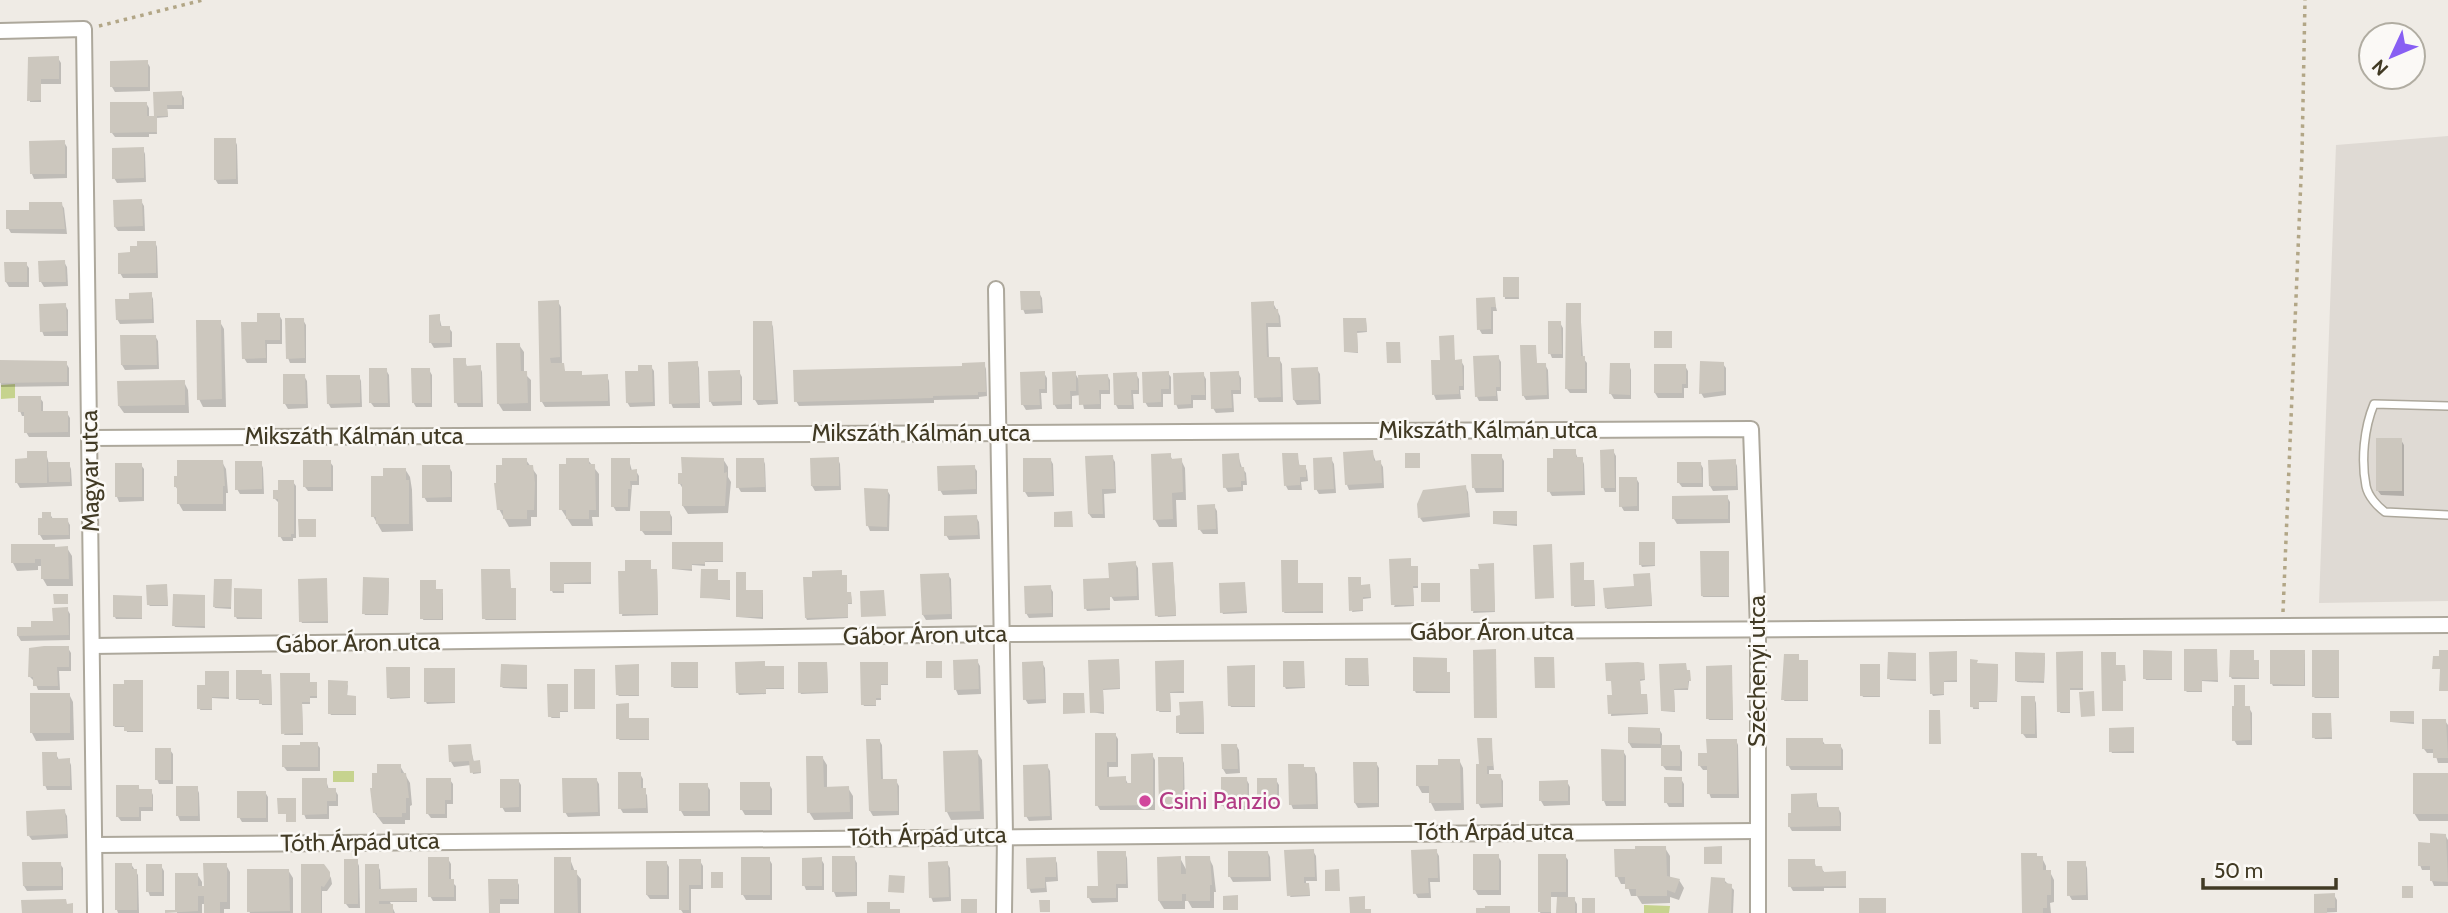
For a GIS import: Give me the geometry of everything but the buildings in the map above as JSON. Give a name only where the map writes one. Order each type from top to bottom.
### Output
[{"type":"street","points":[[0,31],[84,29]]},
{"type":"street","name":"Magyar utca","points":[[84,29],[96,913]]},
{"type":"street","points":[[996,289],[1004,913]]},
{"type":"street","name":"Mikszáth Kálmán utca","points":[[90,438],[1751,429]]},
{"type":"street","name":"Széchenyi utca","points":[[1751,429],[1758,630],[1758,913]]},
{"type":"street","name":"Gábor Áron utca","points":[[92,646],[1002,634],[2448,625]]},
{"type":"street","name":"Tóth Árpád utca","points":[[96,845],[1005,835],[1757,831]]},
{"type":"lane","points":[[2448,406],[2374,404],[2365,436],[2366,488],[2379,507],[2385,512],[2396,514],[2448,515]]},
{"type":"path","points":[[84,29],[203,0]]},
{"type":"path","points":[[2282,625],[2302,154],[2305,0]]},
{"type":"shaded area","points":[[2448,136],[2448,601],[2319,603],[2336,145]]},
{"type":"shaded area","points":[[15,384],[15,398],[1,399],[1,385]]},
{"type":"shaded area","points":[[333,771],[354,771],[354,782],[333,782]]},
{"type":"shaded area","points":[[1644,905],[1670,906],[1669,913],[1644,913]]},
{"type":"place","name":"Csini Panzio","points":[[1145,801]]}]
